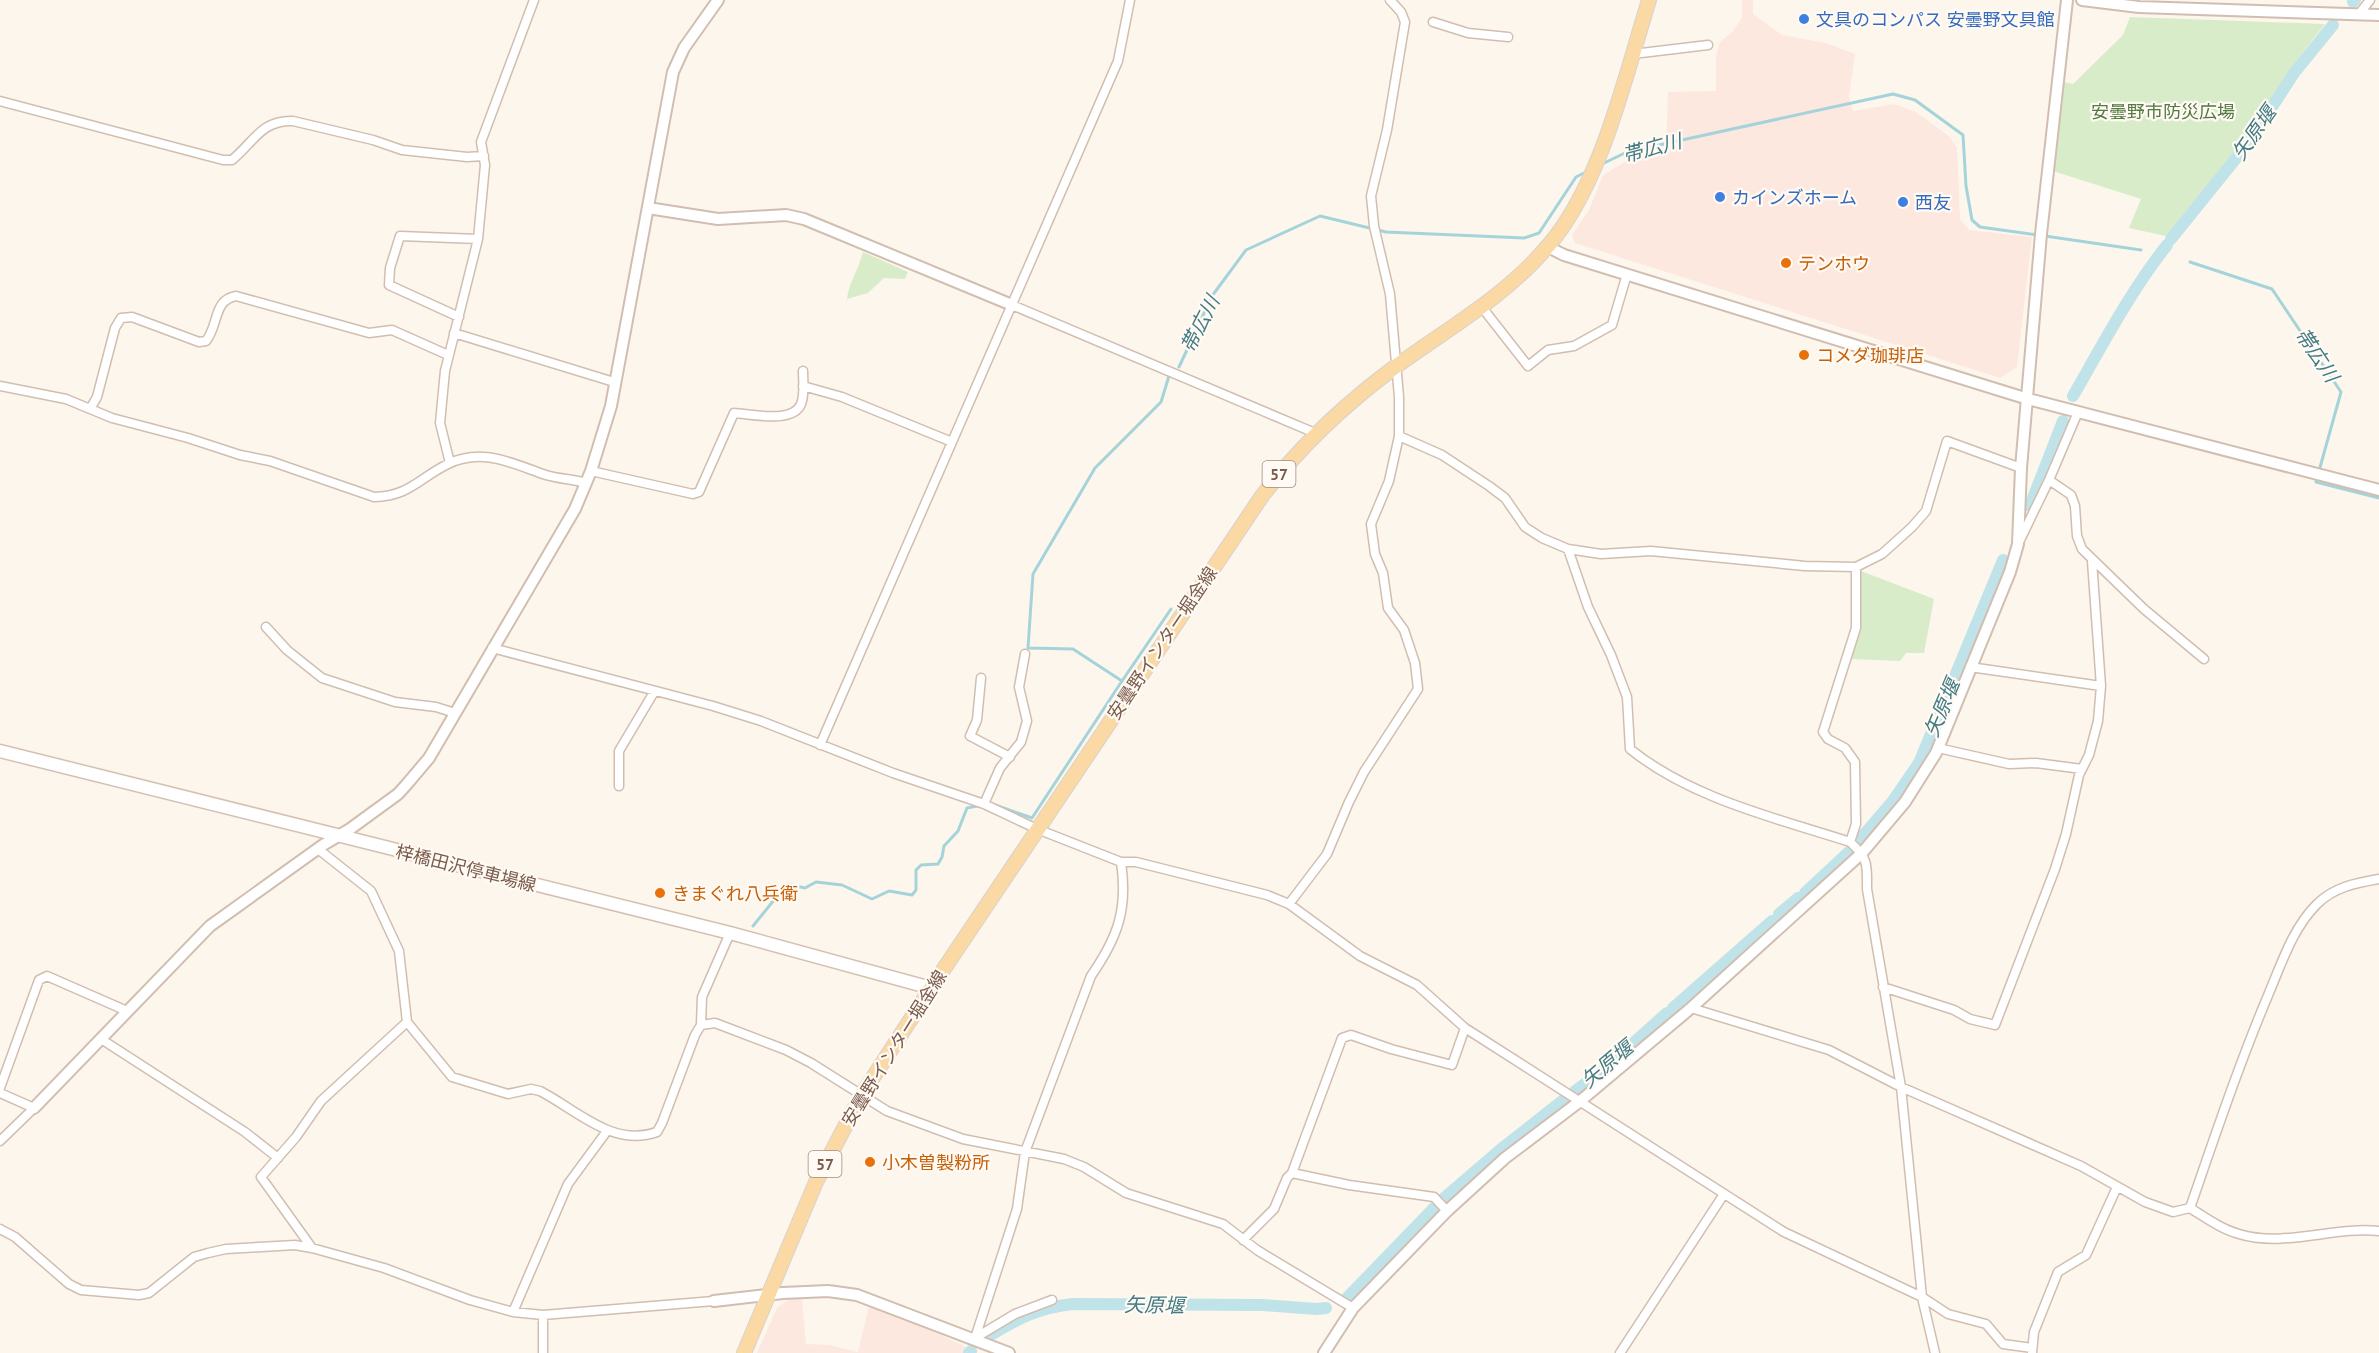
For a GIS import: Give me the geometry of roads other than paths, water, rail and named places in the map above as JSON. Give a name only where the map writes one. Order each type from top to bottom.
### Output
[{"type":"main road","name":"安曇野インター堀金線","points":[[744,1353],[820,1174],[861,1096],[1262,495],[1315,434],[1348,404],[1510,284],[1548,247],[1575,206],[1589,178],[1633,54],[1649,0]]},
{"type":"main road","name":"梓橋田沢停車場線","points":[[0,751],[730,933],[931,988]]},
{"type":"street","points":[[450,463],[440,423],[445,371],[478,239],[482,210],[484,156],[481,142],[534,0]]},
{"type":"street","points":[[0,1141],[210,926],[398,794],[429,758],[558,538],[591,471],[607,423],[673,72],[684,48],[718,0]]},
{"type":"street","points":[[820,745],[1118,61],[1130,0]]},
{"type":"street","points":[[1290,904],[1327,854],[1364,772],[1418,689],[1417,670],[1404,630],[1388,608],[1383,573],[1375,555],[1371,524],[1389,481],[1399,436],[1399,397],[1390,294],[1374,226],[1371,196],[1387,130],[1405,22],[1401,12],[1390,0]]},
{"type":"street","points":[[2018,544],[2021,468],[2041,234],[2067,0]]},
{"type":"street","points":[[2082,0],[2139,8],[2233,6],[2379,15]]},
{"type":"street","points":[[2359,14],[2370,0]]},
{"type":"street","points":[[1433,22],[1468,33],[1508,37]]},
{"type":"street","points":[[1633,54],[1708,45]]},
{"type":"street","points":[[0,101],[223,160],[232,160],[269,124],[280,120],[373,140],[402,150],[466,157],[484,156]]},
{"type":"street","points":[[648,208],[718,219],[786,215],[804,219],[1315,434]]},
{"type":"street","points":[[459,317],[389,285],[390,268],[400,236],[478,239]]},
{"type":"street","points":[[1548,247],[1564,255],[2028,399],[2379,490]]},
{"type":"street","points":[[1481,306],[1528,366],[1548,350],[1574,346],[1612,325],[1627,274]]},
{"type":"street","points":[[90,409],[97,397],[115,328],[121,318],[132,317],[199,342],[206,341],[211,334],[222,302],[227,297],[236,296],[369,333],[392,330],[448,355]]},
{"type":"street","points":[[454,333],[614,382]]},
{"type":"street","points":[[591,471],[693,494],[699,492],[734,413],[784,417],[797,410],[801,404],[803,371]]},
{"type":"street","points":[[0,386],[66,399],[90,409],[240,455],[270,461],[342,488],[374,497],[390,497],[404,492],[450,463],[489,456],[549,476],[586,483]]},
{"type":"street","points":[[803,386],[842,397],[952,442]]},
{"type":"street","points":[[1324,1353],[1353,1308],[1447,1211],[1506,1158],[1579,1102],[1691,1008],[1862,853],[1905,801],[1938,748],[2010,572],[2018,544],[2078,412]]},
{"type":"street","points":[[1399,436],[1442,454],[1504,498],[1525,527],[1542,538],[1568,549],[1601,554],[1651,551],[1805,566],[1856,567],[1882,554],[1926,511],[1947,441],[2021,468]]},
{"type":"street","points":[[2049,480],[2071,495],[2075,506],[2077,536],[2082,549],[2091,561],[2204,659]]},
{"type":"street","points":[[1568,549],[1588,607],[1611,655],[1627,697],[1630,749],[1648,763],[1687,785],[1743,807],[1850,842],[1867,861],[1867,889],[1901,1088],[1922,1297],[1935,1353]]},
{"type":"street","points":[[1883,987],[1954,1010],[1970,1019],[1995,1025],[2055,869],[2082,769],[2089,755],[2098,722],[2101,686],[2091,561]]},
{"type":"street","points":[[1850,842],[1856,824],[1855,762],[1845,748],[1828,740],[1823,732],[1856,628],[1856,567]]},
{"type":"street","points":[[266,627],[287,650],[322,678],[395,702],[436,707],[455,713]]},
{"type":"street","points":[[492,648],[761,721],[893,773],[984,804],[1037,829],[1120,862],[1136,862],[1267,895],[1290,904],[1360,956],[1418,985],[1465,1028],[1784,1232],[1922,1297],[1948,1314],[1986,1324],[2003,1344],[2032,1351],[2034,1332],[2058,1272],[2086,1255],[2117,1187]]},
{"type":"street","points":[[984,804],[1000,768],[1021,742],[1027,721],[1019,687],[1025,654]]},
{"type":"street","points":[[1970,667],[2101,686]]},
{"type":"street","points":[[981,678],[977,720],[970,736],[1010,757]]},
{"type":"street","points":[[619,786],[619,751],[654,692]]},
{"type":"street","points":[[1938,748],[2009,764],[2036,763],[2082,769]]},
{"type":"street","points":[[318,849],[371,891],[399,951],[407,1022],[452,1077],[508,1094],[531,1089],[540,1091],[607,1131],[623,1136],[646,1136],[657,1132],[694,1035],[701,1024],[702,997],[730,933]]},
{"type":"street","points":[[975,1338],[1017,1209],[1025,1152],[1091,976],[1106,955],[1122,916],[1125,886],[1120,862]]},
{"type":"street","points":[[2190,1208],[2241,1060],[2301,922],[2318,903],[2338,889],[2354,883],[2379,879]]},
{"type":"street","points":[[0,1088],[39,980],[47,976],[127,1011]]},
{"type":"street","points":[[1691,1008],[1829,1050],[1901,1088],[2082,1166],[2145,1202],[2173,1212],[2190,1208],[2219,1226],[2241,1235],[2271,1238],[2379,1231]]},
{"type":"street","points":[[312,1248],[261,1177],[296,1137],[321,1101],[407,1022]]},
{"type":"street","points":[[701,1024],[714,1023],[786,1050],[887,1111],[963,1139],[1056,1157],[1084,1167],[1126,1193],[1223,1224],[1243,1240],[1353,1308]]},
{"type":"street","points":[[1243,1240],[1274,1209],[1287,1178],[1292,1173],[1342,1038],[1351,1035],[1391,1049],[1452,1065],[1465,1028]]},
{"type":"street","points":[[100,1038],[244,1131],[278,1158]]},
{"type":"street","points":[[0,1094],[34,1108]]},
{"type":"street","points":[[513,1312],[568,1184],[607,1131]]},
{"type":"street","points":[[1292,1173],[1349,1185],[1434,1197],[1447,1211]]},
{"type":"street","points":[[1620,1353],[1724,1194]]},
{"type":"street","points":[[0,1229],[15,1237],[69,1284],[81,1290],[93,1292],[149,1293],[194,1257],[217,1251],[295,1245],[384,1268],[513,1312],[543,1315],[828,1291],[857,1295],[975,1338],[1009,1353]]},
{"type":"street","points":[[975,1338],[1015,1314],[1052,1300]]},
{"type":"street","points":[[543,1315],[543,1353]]},
{"type":"waterway","name":"矢原堰","points":[[2171,239],[2250,141],[2294,73],[2333,25]]},
{"type":"waterway","name":"帯広川","points":[[1600,165],[1627,152],[1893,94],[1915,100],[1963,135],[1966,186],[1972,220],[1980,227],[2038,235]]},
{"type":"waterway","name":"帯広川","points":[[1179,367],[1212,296],[1246,250],[1320,216],[1386,232],[1524,238],[1539,233],[1576,177],[1586,172]]},
{"type":"waterway","name":"帯広川","points":[[2045,236],[2141,250]]},
{"type":"waterway","name":"矢原堰","points":[[2073,396],[2129,300],[2167,245]]},
{"type":"waterway","name":"帯広川","points":[[2190,262],[2272,289],[2341,392],[2319,471]]},
{"type":"waterway","name":"帯広川","points":[[995,805],[1032,818],[1122,681],[1073,649],[1028,648],[1033,574],[1095,468],[1161,402],[1169,376]]},
{"type":"waterway","name":"矢原堰","points":[[2030,506],[2063,421]]},
{"type":"waterway","name":"帯広川","points":[[2317,477],[2316,482],[2379,498]]},
{"type":"waterway","name":"矢原堰","points":[[1857,843],[1893,801],[1919,763],[2003,560]]},
{"type":"waterway","points":[[1122,681],[1171,609]]},
{"type":"waterway","points":[[753,926],[787,884],[805,888],[816,882],[842,885],[872,899],[889,891],[912,895],[916,890],[916,870],[921,865],[938,864],[944,846],[958,831],[967,808],[977,806]]},
{"type":"waterway","name":"矢原堰","points":[[1805,893],[1849,852]]},
{"type":"waterway","name":"矢原堰","points":[[1779,914],[1798,898]]},
{"type":"waterway","name":"矢原堰","points":[[1673,1008],[1772,921]]},
{"type":"waterway","name":"矢原堰","points":[[1575,1091],[1601,1072],[1667,1013]]},
{"type":"waterway","name":"矢原堰","points":[[1443,1199],[1566,1098]]},
{"type":"waterway","name":"矢原堰","points":[[1346,1299],[1436,1206]]},
{"type":"waterway","name":"矢原堰","points":[[989,1336],[1029,1315],[1073,1304],[1263,1305],[1326,1308]]},
{"type":"place","name":"文具のコンパス 安曇野文具館","points":[[1804,19]]},
{"type":"place","name":"カインズホーム","points":[[1720,197]]},
{"type":"place","name":"西友","points":[[1903,202]]},
{"type":"place","name":"テンホウ","points":[[1786,263]]},
{"type":"place","name":"コメダ珈琲店","points":[[1804,355]]},
{"type":"place","name":"きまぐれ八兵衛","points":[[660,893]]},
{"type":"place","name":"小木曽製粉所","points":[[870,1162]]},
{"type":"park label","name":"安曇野市防災広場","points":[[2163,111]]}]
